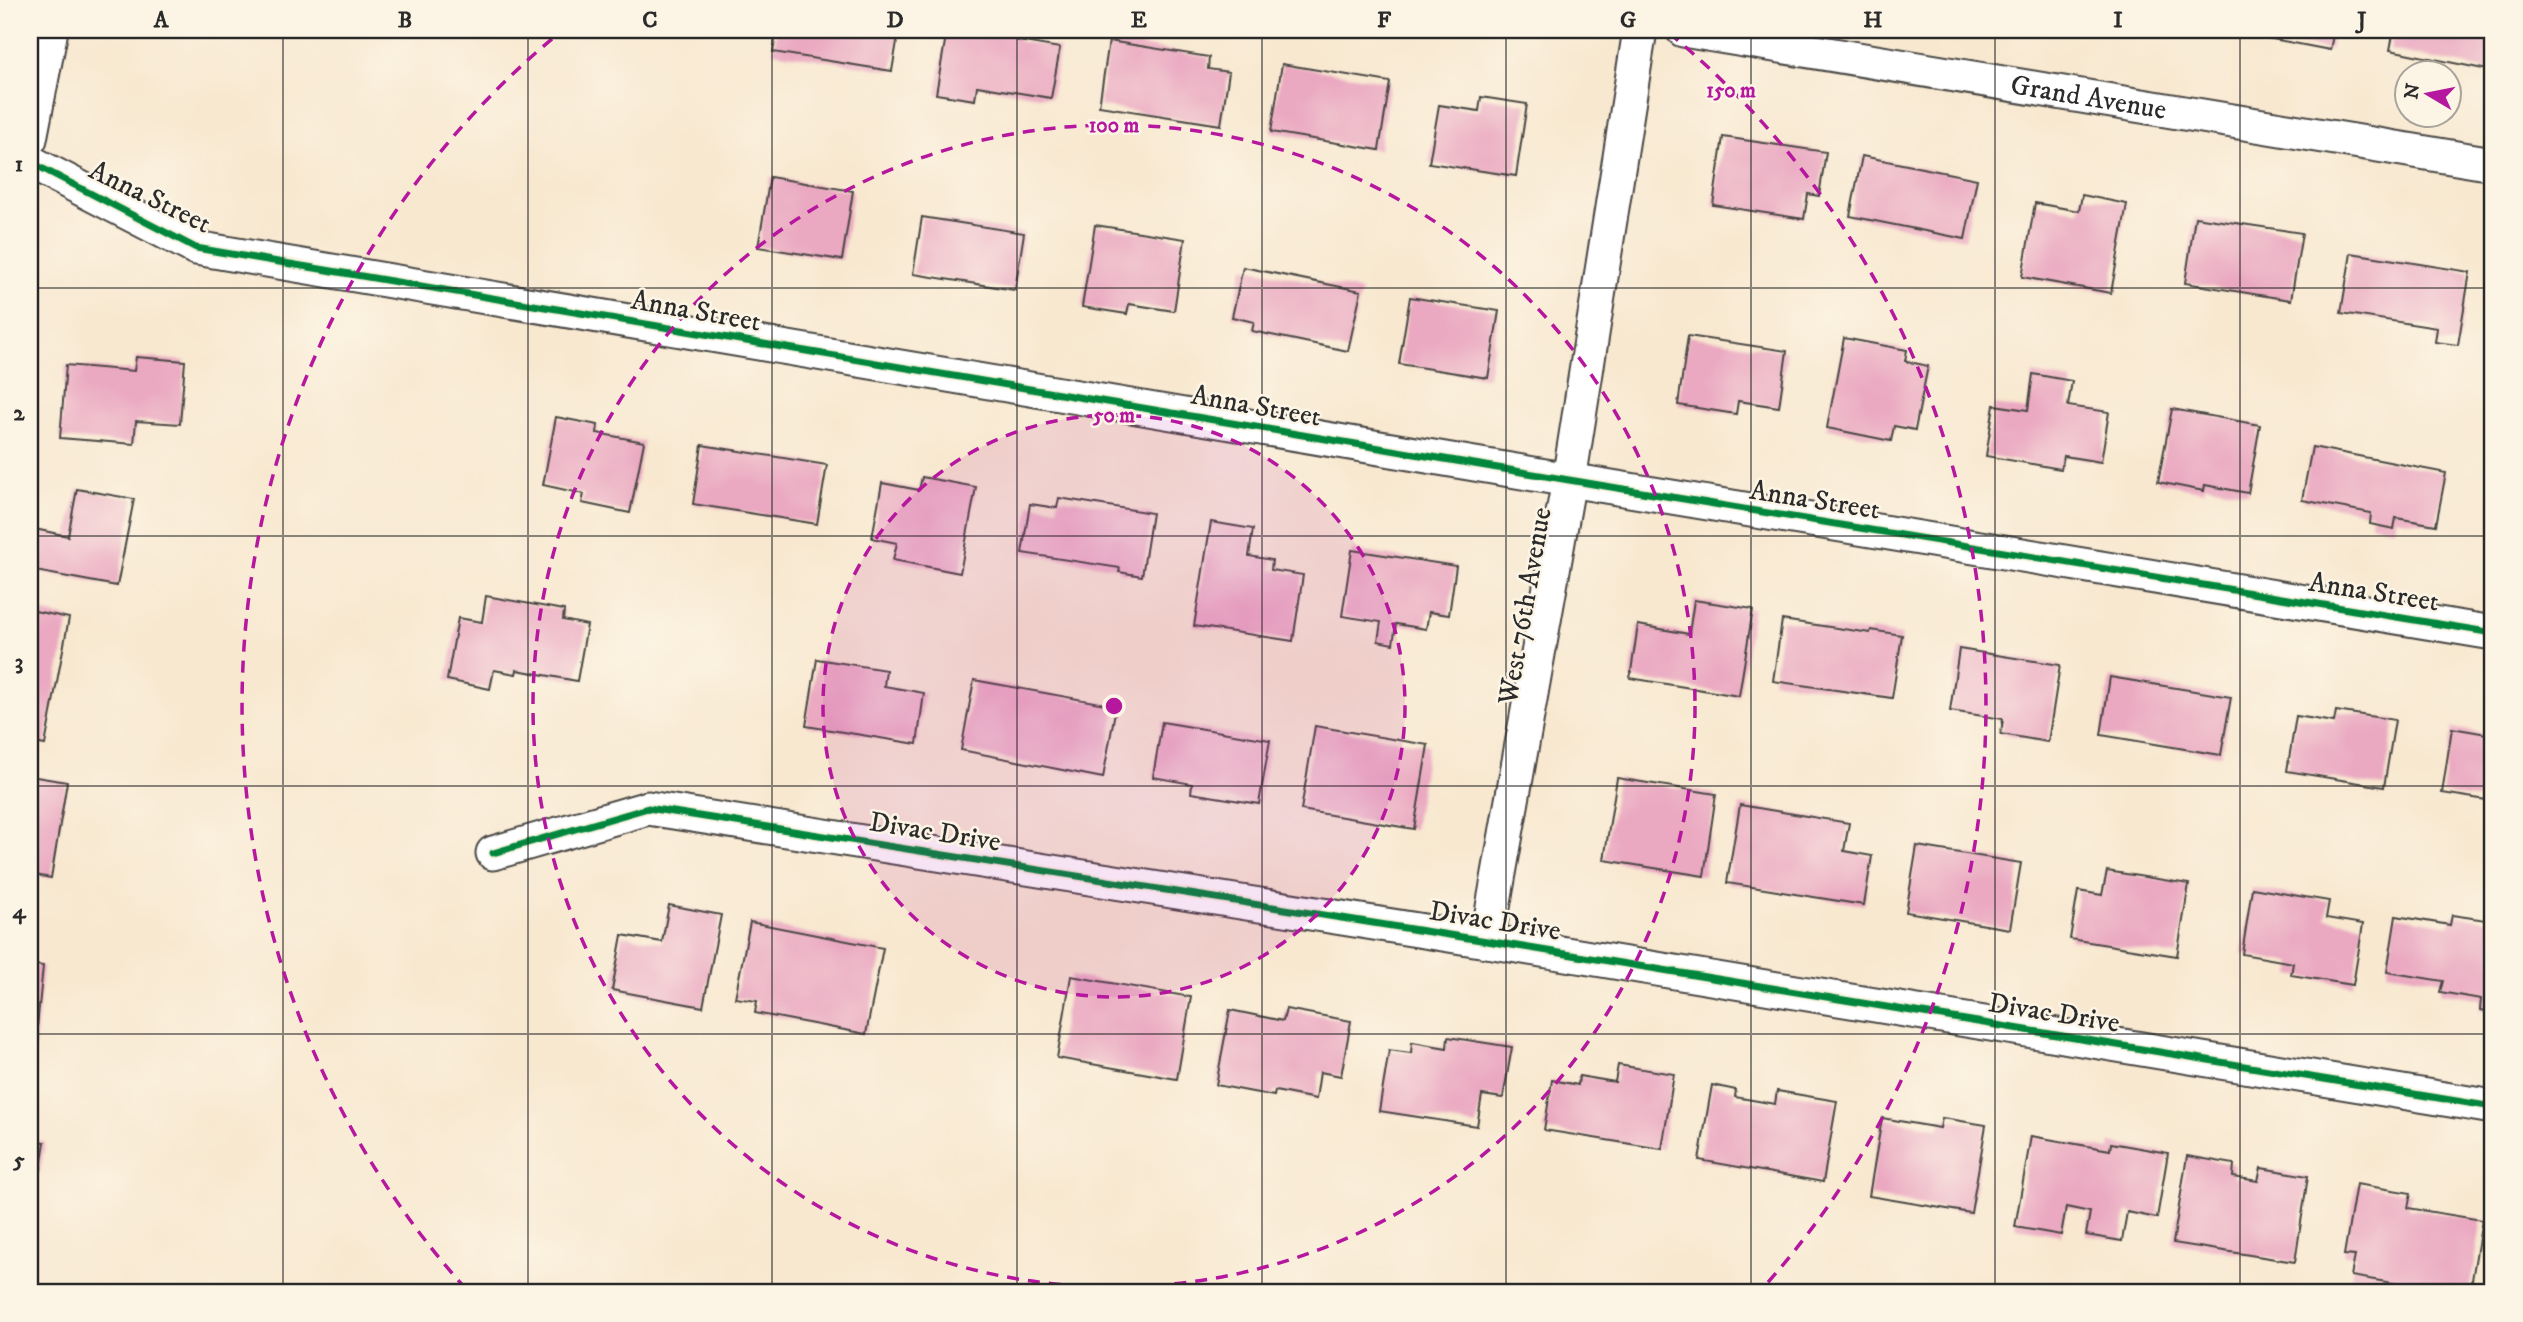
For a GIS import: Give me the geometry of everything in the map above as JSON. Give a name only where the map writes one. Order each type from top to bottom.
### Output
[{"type":"street","points":[[30,139],[51,30]]},
{"type":"street","name":"West 76th Avenue","points":[[1487,941],[1569,480],[1640,30]]},
{"type":"street","name":"Grand Avenue","points":[[1684,30],[2493,164]]},
{"type":"street","name":"Anna Street","points":[[30,162],[196,248],[2493,633]]},
{"type":"street","name":"Divac Drive","points":[[494,853],[648,808],[1487,941],[2493,1107]]},
{"type":"building","points":[[777,30],[899,30],[892,71],[773,52]]},
{"type":"building","points":[[947,30],[1020,30],[1018,41],[1060,48],[1051,98],[977,86],[975,100],[936,94]]},
{"type":"building","points":[[2269,30],[2334,30],[2330,50],[2267,38]]},
{"type":"building","points":[[2394,30],[2493,30],[2493,71],[2464,65],[2464,60],[2439,60],[2390,50]]},
{"type":"building","points":[[1109,41],[1209,57],[1208,69],[1229,72],[1221,125],[1099,106]]},
{"type":"building","points":[[1282,64],[1390,82],[1379,150],[1271,132]]},
{"type":"building","points":[[1481,97],[1527,104],[1516,176],[1429,163],[1439,105],[1479,111]]},
{"type":"building","points":[[1723,137],[1826,152],[1819,196],[1808,194],[1804,219],[1713,205]]},
{"type":"building","points":[[1862,156],[1977,179],[1965,239],[1850,216]]},
{"type":"building","points":[[770,177],[853,191],[842,260],[758,247]]},
{"type":"building","points":[[2082,195],[2127,204],[2111,293],[2022,277],[2035,203],[2079,211]]},
{"type":"building","points":[[922,217],[1024,233],[1015,290],[913,274]]},
{"type":"building","points":[[2195,217],[2302,233],[2291,300],[2185,283]]},
{"type":"building","points":[[1095,225],[1185,239],[1174,311],[1129,304],[1127,314],[1082,307]]},
{"type":"building","points":[[2351,253],[2470,272],[2458,345],[2435,342],[2437,328],[2341,313]]},
{"type":"building","points":[[1243,267],[1361,291],[1348,351],[1252,331],[1254,322],[1232,317]]},
{"type":"building","points":[[1410,297],[1499,311],[1488,378],[1399,364]]},
{"type":"building","points":[[1688,336],[1787,351],[1779,407],[1738,401],[1736,414],[1678,405]]},
{"type":"building","points":[[1844,338],[1907,350],[1905,361],[1928,366],[1915,430],[1894,426],[1891,441],[1827,428]]},
{"type":"building","points":[[136,357],[185,361],[180,424],[136,421],[134,444],[60,438],[66,365],[134,371]]},
{"type":"building","points":[[2033,374],[2072,381],[2068,406],[2109,412],[2101,462],[2064,456],[2061,469],[1986,456],[1994,405],[2028,410]]},
{"type":"building","points":[[2172,409],[2260,425],[2248,493],[2205,485],[2204,491],[2158,482]]},
{"type":"building","points":[[556,417],[598,425],[597,433],[644,442],[630,513],[582,503],[584,494],[543,485]]},
{"type":"building","points":[[702,445],[827,465],[817,524],[693,504]]},
{"type":"building","points":[[2312,447],[2446,473],[2436,525],[2396,518],[2394,529],[2370,524],[2371,513],[2302,500]]},
{"type":"building","points":[[922,477],[976,487],[960,573],[893,560],[897,543],[872,538],[882,483],[919,490]]},
{"type":"building","points":[[77,489],[134,499],[117,586],[30,570],[30,528],[68,536]]},
{"type":"building","points":[[1059,498],[1152,513],[1142,576],[1119,572],[1120,568],[1022,553],[1030,504],[1057,508]]},
{"type":"building","points":[[1211,522],[1253,529],[1249,556],[1272,560],[1271,570],[1303,575],[1293,641],[1194,626]]},
{"type":"building","points":[[1352,550],[1456,566],[1449,615],[1429,612],[1426,629],[1396,624],[1393,644],[1378,641],[1381,622],[1342,616]]},
{"type":"building","points":[[486,596],[564,610],[563,620],[587,625],[577,681],[517,670],[516,674],[494,670],[490,689],[447,680],[458,618],[482,622]]},
{"type":"building","points":[[1694,600],[1753,609],[1739,696],[1630,678],[1638,625],[1689,634]]},
{"type":"building","points":[[30,610],[69,618],[45,745],[30,742]]},
{"type":"building","points":[[1782,620],[1902,635],[1892,698],[1773,681]]},
{"type":"building","points":[[1959,649],[2060,665],[2048,742],[2001,734],[2003,719],[1950,711]]},
{"type":"building","points":[[817,659],[886,670],[884,686],[924,693],[917,744],[806,726]]},
{"type":"building","points":[[2110,677],[2231,697],[2221,755],[2101,735]]},
{"type":"building","points":[[974,680],[1116,706],[1103,778],[961,750]]},
{"type":"building","points":[[2336,711],[2395,720],[2384,787],[2287,771],[2296,716],[2334,722]]},
{"type":"building","points":[[1162,722],[1270,740],[1259,804],[1191,793],[1192,784],[1153,777]]},
{"type":"building","points":[[1315,726],[1428,745],[1414,829],[1301,810]]},
{"type":"building","points":[[2452,728],[2493,735],[2493,801],[2442,793]]},
{"type":"building","points":[[30,776],[67,782],[51,878],[30,874]]},
{"type":"building","points":[[1617,778],[1716,794],[1704,876],[1604,860]]},
{"type":"building","points":[[1740,805],[1849,823],[1844,851],[1872,856],[1864,905],[1727,883]]},
{"type":"building","points":[[1917,846],[2021,863],[2010,929],[1906,912]]},
{"type":"building","points":[[2107,871],[2189,884],[2177,956],[2070,939],[2078,891],[2102,895]]},
{"type":"building","points":[[2252,888],[2329,901],[2326,918],[2363,924],[2353,985],[2291,975],[2293,963],[2242,954]]},
{"type":"building","points":[[669,905],[721,915],[703,1007],[612,990],[622,935],[662,942]]},
{"type":"building","points":[[2452,915],[2493,921],[2493,1012],[2480,1010],[2481,999],[2440,992],[2443,981],[2387,972],[2396,916],[2450,925]]},
{"type":"building","points":[[750,922],[883,948],[866,1034],[755,1013],[757,1001],[735,998]]},
{"type":"building","points":[[30,964],[43,966],[32,1078],[30,1078]]},
{"type":"building","points":[[1071,976],[1191,997],[1177,1079],[1057,1058]]},
{"type":"building","points":[[1286,1009],[1351,1021],[1341,1076],[1320,1072],[1316,1099],[1275,1091],[1274,1096],[1216,1085],[1230,1010],[1283,1021]]},
{"type":"building","points":[[1448,1037],[1512,1047],[1503,1098],[1482,1095],[1477,1126],[1379,1111],[1389,1050],[1411,1053],[1412,1042],[1447,1048]]},
{"type":"building","points":[[1618,1065],[1674,1074],[1662,1149],[1544,1130],[1552,1080],[1578,1085],[1579,1076],[1615,1082]]},
{"type":"building","points":[[1712,1085],[1736,1090],[1735,1097],[1775,1104],[1777,1091],[1837,1101],[1823,1182],[1699,1160]]},
{"type":"building","points":[[1882,1118],[1940,1128],[1942,1118],[1986,1125],[1971,1213],[1869,1196]]},
{"type":"building","points":[[2031,1136],[2110,1150],[2111,1143],[2168,1153],[2157,1218],[2127,1212],[2122,1241],[2086,1235],[2090,1212],[2066,1207],[2061,1235],[2015,1227]]},
{"type":"building","points":[[30,1140],[45,1142],[40,1173],[30,1171]]},
{"type":"building","points":[[2187,1156],[2234,1164],[2233,1177],[2258,1181],[2261,1168],[2308,1176],[2295,1262],[2173,1243]]},
{"type":"building","points":[[2356,1184],[2411,1193],[2408,1208],[2482,1220],[2470,1292],[2445,1292],[2351,1276],[2355,1256],[2344,1255]]},
{"type":"cycle path","points":[[30,162],[196,248],[2493,633]]},
{"type":"cycle path","points":[[493,853],[648,808],[1487,941],[2493,1107]]}]
